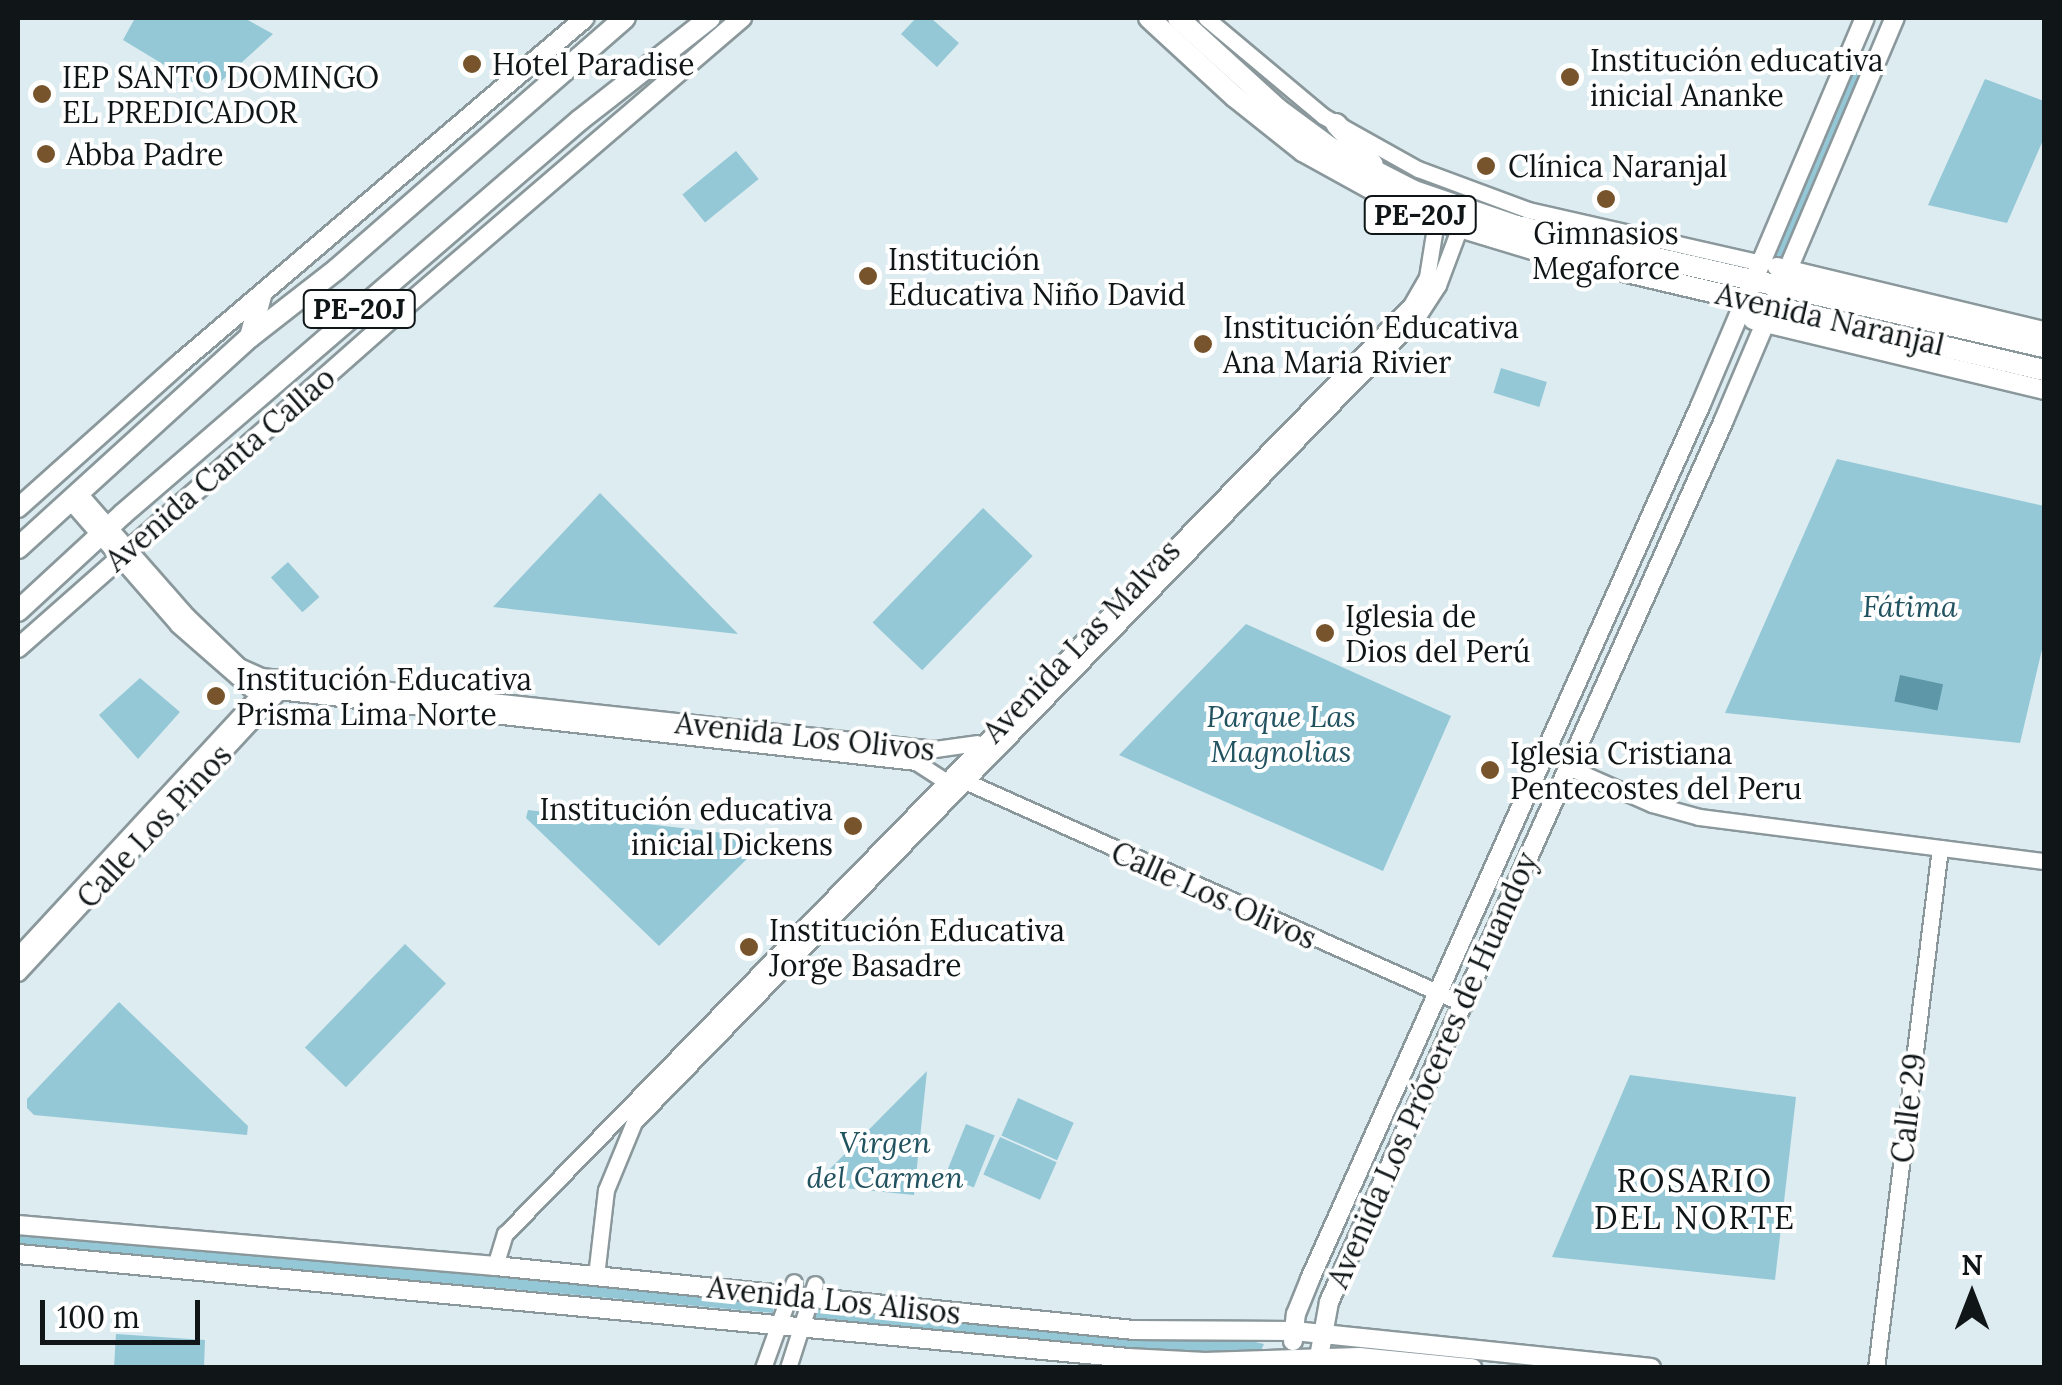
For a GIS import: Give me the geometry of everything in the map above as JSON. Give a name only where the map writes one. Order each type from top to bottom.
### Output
[{"type":"highway","name":"PE-20J","points":[[18,548],[250,337],[337,269],[626,18]]},
{"type":"highway","name":"Avenida Canta Callao","points":[[18,611],[580,120],[710,18]]},
{"type":"highway","name":"Avenida Naranjal","points":[[1149,18],[1235,97],[1303,151],[1362,188],[1436,221],[1776,296],[2044,348]]},
{"type":"highway","name":"Avenida Naranjal","points":[[1178,18],[1278,109],[1332,149],[1381,174],[1431,197],[1517,226],[1750,290]]},
{"type":"highway","points":[[1336,124],[1381,174]]},
{"type":"highway","points":[[250,337],[260,296]]},
{"type":"highway","name":"Avenida Naranjal","points":[[1776,296],[2044,370]]},
{"type":"main road","points":[[18,508],[585,18]]},
{"type":"main road","name":"Avenida Canta Callao","points":[[18,648],[742,18]]},
{"type":"main road","name":"Avenida Los Próceres de Huandoy","points":[[1292,1357],[1294,1331],[1310,1280],[1750,290],[1865,18]]},
{"type":"main road","name":"Avenida Los Próceres de Huandoy","points":[[1319,1357],[1329,1302],[1464,1004],[1895,18]]},
{"type":"main road","points":[[1847,59],[1872,70]]},
{"type":"main road","name":"Avenida Naranjal","points":[[1750,290],[2044,331]]},
{"type":"main road","name":"Avenida Naranjal","points":[[1776,296],[2044,390]]},
{"type":"main road","name":"Avenida Los Alisos","points":[[18,1226],[813,1291],[1134,1330],[1294,1331],[1651,1368]]},
{"type":"main road","name":"Avenida Los Alisos","points":[[18,1254],[1147,1359],[1206,1362],[1319,1357],[1472,1368]]},
{"type":"street","name":"Avenida Naranjal","points":[[1206,18],[1336,124],[1418,169],[1750,290]]},
{"type":"street","name":"Avenida Las Malvas","points":[[495,1266],[505,1234],[1411,305],[1427,277],[1436,221]]},
{"type":"street","name":"Avenida Las Malvas","points":[[596,1276],[606,1190],[634,1122],[1418,316],[1438,285],[1459,229]]},
{"type":"street","name":"Avenida Los Olivos","points":[[74,497],[232,677],[276,685],[916,762],[944,781],[966,781],[962,764],[947,750],[276,685]]},
{"type":"street","name":"Calle Los Pinos","points":[[18,956],[276,685]]},
{"type":"street","name":"Calle Los Pinos","points":[[18,972],[276,685]]},
{"type":"street","points":[[947,750],[986,739]]},
{"type":"street","points":[[1568,766],[1652,804],[1699,817],[2044,861]]},
{"type":"street","name":"Calle Los Olivos","points":[[966,781],[1464,1004]]},
{"type":"street","name":"Calle 29","points":[[1876,1368],[1940,848]]},
{"type":"street","points":[[763,1368],[791,1289]]},
{"type":"street","points":[[788,1368],[813,1291]]},
{"type":"green space","points":[[135,18],[244,18],[273,34],[209,92],[123,40]]},
{"type":"green space","points":[[916,18],[931,18],[959,43],[937,67],[901,34]]},
{"type":"green space","points":[[1851,69],[1860,73],[1781,259],[1773,258]]},
{"type":"green space","points":[[1985,79],[2044,101],[2044,138],[2007,223],[1928,205]]},
{"type":"green space","points":[[736,151],[759,179],[705,222],[682,194]]},
{"type":"green space","points":[[1501,368],[1547,382],[1539,407],[1493,393]]},
{"type":"green space","name":"Fátima","points":[[1837,459],[2044,506],[2044,641],[2020,743],[1725,713]]},
{"type":"green space","points":[[600,493],[738,634],[493,607]]},
{"type":"green space","points":[[983,508],[1033,556],[922,670],[873,622]]},
{"type":"green space","points":[[288,562],[319,597],[302,612],[271,577]]},
{"type":"green space","name":"Parque Las Magnolias","points":[[1246,624],[1451,716],[1383,871],[1119,755]]},
{"type":"green space","points":[[140,678],[180,712],[138,759],[99,715]]},
{"type":"green space","points":[[528,810],[758,837],[763,843],[659,946],[526,818]]},
{"type":"green space","points":[[405,944],[446,984],[346,1087],[305,1048]]},
{"type":"green space","points":[[119,1002],[248,1126],[247,1135],[34,1115],[27,1108],[27,1099]]},
{"type":"green space","name":"Virgen del Carmen","points":[[927,1071],[914,1195],[814,1185]]},
{"type":"green space","points":[[1630,1075],[1796,1097],[1775,1280],[1552,1257]]},
{"type":"green space","points":[[1018,1098],[1074,1123],[1057,1160],[1001,1135]]},
{"type":"green space","points":[[966,1124],[995,1136],[974,1188],[945,1176]]},
{"type":"green space","points":[[1000,1137],[1057,1162],[1040,1200],[983,1174]]},
{"type":"green space","points":[[18,1231],[774,1303],[773,1313],[18,1244]]},
{"type":"green space","points":[[816,1307],[1134,1336],[1238,1338],[1264,1344],[1260,1353],[1180,1354],[815,1321]]},
{"type":"green space","points":[[116,1334],[205,1340],[204,1367],[114,1367]]},
{"type":"shaded area","points":[[1900,675],[1943,684],[1937,711],[1894,701]]},
{"type":"place","name":"Hotel Paradise","points":[[472,64]]},
{"type":"place","name":"Institución educativa inicial Ananke","points":[[1570,77]]},
{"type":"place","name":"IEP SANTO DOMINGO EL PREDICADOR","points":[[42,94]]},
{"type":"place","name":"Abba Padre","points":[[46,154]]},
{"type":"place","name":"Clínica Naranjal","points":[[1486,166]]},
{"type":"place","name":"Gimnasios Megaforce","points":[[1606,199]]},
{"type":"place","name":"Institución Educativa Niño David","points":[[868,276]]},
{"type":"place","name":"Institución Educativa Ana Maria Rivier","points":[[1203,344]]},
{"type":"place","name":"Iglesia de Dios del Perú","points":[[1325,633]]},
{"type":"place","name":"Institución Educativa Prisma Lima Norte","points":[[216,696]]},
{"type":"place","name":"Iglesia Cristiana Pentecostes del Peru","points":[[1490,770]]},
{"type":"place","name":"Institución educativa inicial Dickens","points":[[853,826]]},
{"type":"place","name":"Institución Educativa Jorge Basadre","points":[[749,947]]},
{"type":"district","name":"ROSARIO DEL NORTE","points":[[1695,1200]]}]
